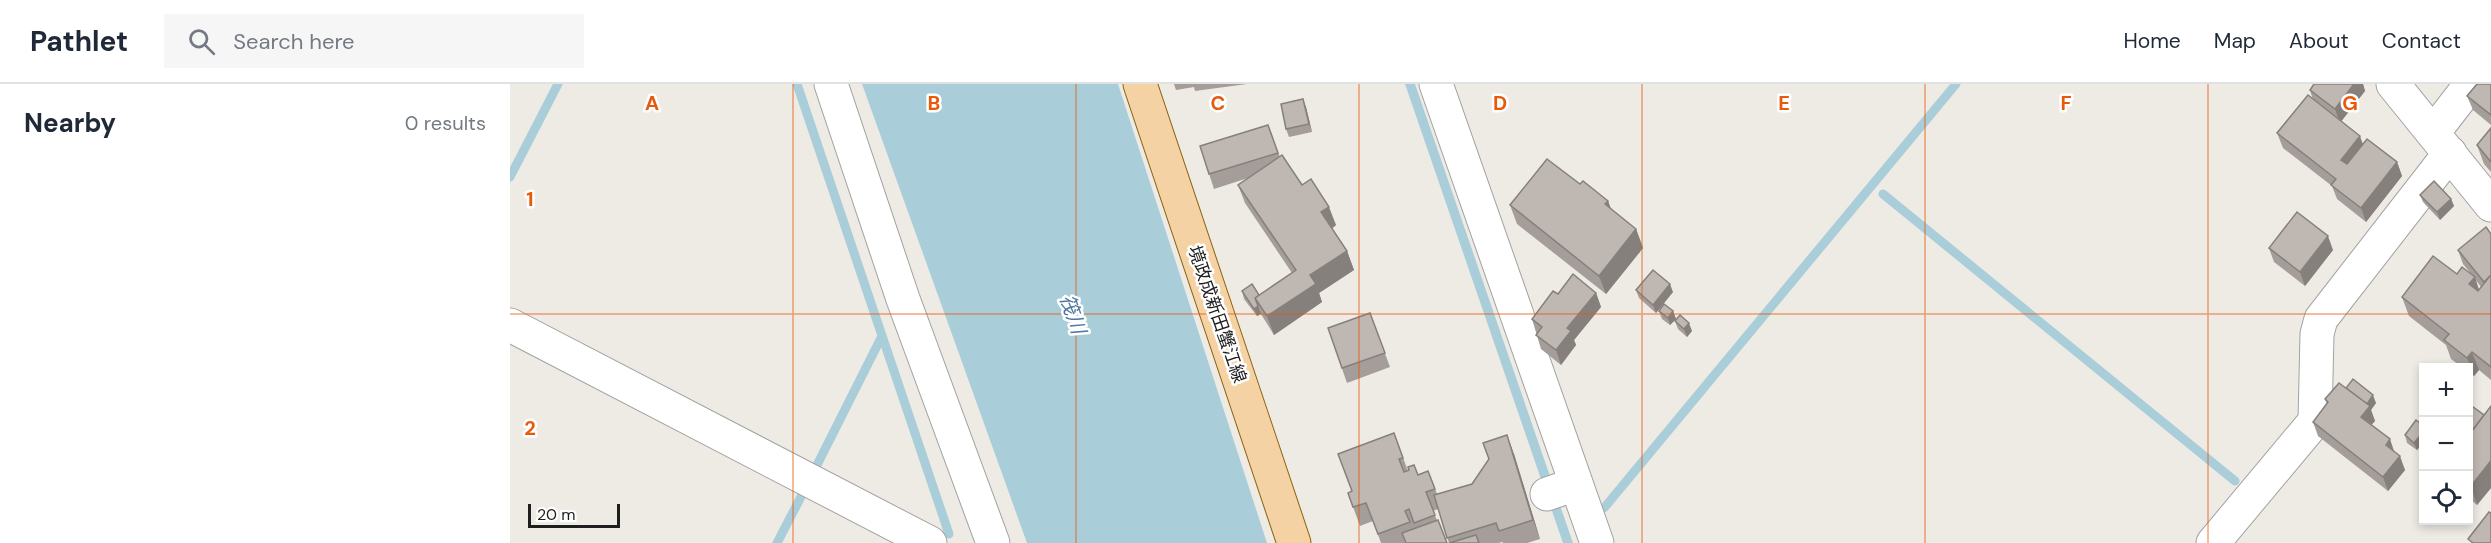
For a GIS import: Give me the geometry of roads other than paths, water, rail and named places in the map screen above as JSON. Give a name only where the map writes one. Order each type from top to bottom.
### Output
[{"type":"main road","name":"境政成新田蟹江線","points":[[1140,84],[1294,543]]},
{"type":"street","points":[[831,84],[903,299],[993,543]]},
{"type":"street","points":[[1436,84],[1563,489],[1597,543]]},
{"type":"street","points":[[2393,84],[2491,205]]},
{"type":"street","points":[[2213,543],[2315,421],[2317,334],[2320,319],[2441,143],[2471,84]]},
{"type":"street","points":[[510,325],[930,543]]},
{"type":"water","name":"筏川","points":[[862,84],[1118,84],[1267,543],[1027,543]]},
{"type":"water","points":[[1405,84],[1415,84],[1573,543],[1563,543]]},
{"type":"waterway","points":[[510,177],[558,84]]},
{"type":"waterway","points":[[797,84],[949,534]]},
{"type":"waterway","points":[[1604,508],[1956,84]]},
{"type":"waterway","points":[[1883,194],[2235,481]]},
{"type":"waterway","points":[[817,465],[881,338]]},
{"type":"waterway","points":[[777,543],[804,491]]}]
